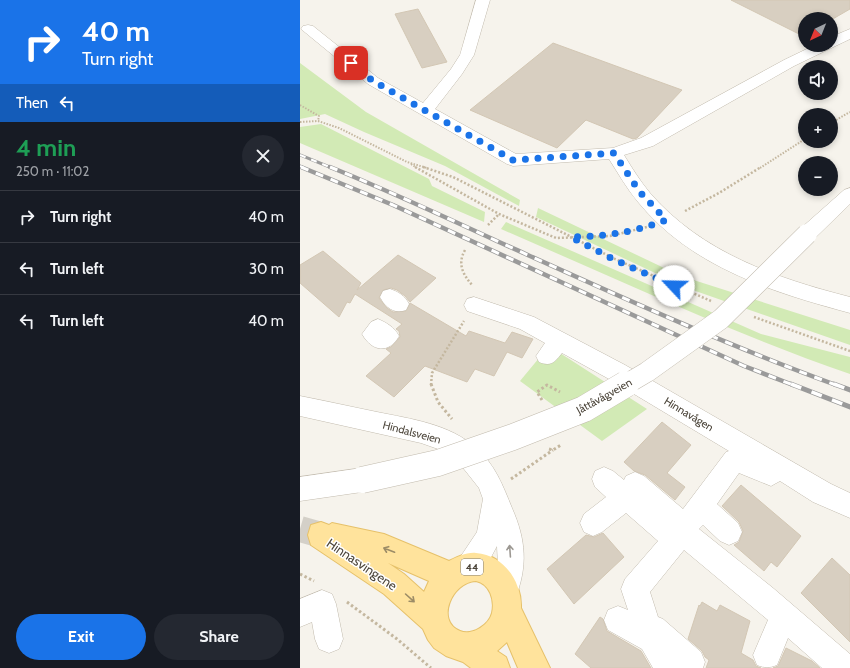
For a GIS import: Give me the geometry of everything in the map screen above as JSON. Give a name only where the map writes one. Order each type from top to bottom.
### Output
[{"type":"main road","name":"Hinnasvingene","points":[[434,620],[394,584],[321,535],[384,548],[459,572]]},
{"type":"main road","name":"44","points":[[495,668],[470,648],[457,647],[448,642],[440,633],[434,620],[433,612],[435,601],[441,586],[459,572],[476,567],[490,571],[498,578],[530,660],[535,668]]},
{"type":"main road","points":[[470,648],[484,644],[497,634],[504,622],[506,600]]},
{"type":"street","points":[[425,111],[457,71],[467,55],[483,0]]},
{"type":"street","points":[[308,29],[373,81],[513,160],[614,153],[647,142],[788,63],[811,52]]},
{"type":"street","points":[[838,39],[850,33]]},
{"type":"street","points":[[614,153],[639,191],[666,220],[690,240],[707,251],[752,274],[786,288],[850,304]]},
{"type":"street","name":"Jåttåvågveien","points":[[300,489],[362,480],[438,463],[513,438],[584,409],[647,372],[720,319],[850,194]]},
{"type":"street","name":"Hinnavågen","points":[[484,313],[527,323],[553,348],[617,372],[822,493],[850,506]]},
{"type":"street","name":"Hindalsveien","points":[[300,406],[437,436],[456,446],[468,456],[488,480],[506,524],[512,566],[506,600]]},
{"type":"street","points":[[680,665],[649,631],[635,589],[681,533],[734,460],[822,493]]},
{"type":"street","points":[[604,480],[630,490],[681,533],[763,598],[844,668]]},
{"type":"street","points":[[593,523],[630,490]]},
{"type":"street","points":[[459,572],[482,550],[488,540],[493,521],[494,496]]},
{"type":"street","points":[[701,506],[729,532]]},
{"type":"street","points":[[300,613],[322,604],[329,639]]},
{"type":"street","points":[[767,655],[784,616]]},
{"type":"street","points":[[618,620],[649,631]]},
{"type":"path","points":[[300,105],[319,116],[318,121]]},
{"type":"path","points":[[838,119],[850,112]]},
{"type":"path","points":[[300,122],[318,121],[339,128],[408,162],[447,186],[499,214],[556,238],[610,236],[666,220],[719,193],[798,143]]},
{"type":"path","points":[[408,162],[453,177],[615,260],[714,302]]},
{"type":"path","points":[[488,225],[499,214]]},
{"type":"path","points":[[432,374],[484,313]]},
{"type":"path","points":[[749,315],[850,351]]},
{"type":"path","points":[[494,496],[553,450]]},
{"type":"path","points":[[300,574],[318,583]]},
{"type":"path","points":[[341,598],[397,639],[431,668]]},
{"type":"green space","points":[[300,63],[366,112],[520,200],[519,206],[445,166],[325,114],[300,119]]},
{"type":"green space","points":[[321,124],[429,179],[432,186],[485,212],[484,222],[300,143],[300,127]]},
{"type":"green space","points":[[538,208],[681,276],[850,330],[850,345],[687,288],[536,217]]},
{"type":"green space","points":[[506,222],[761,334],[850,357],[850,374],[718,323],[501,229]]},
{"type":"green space","points":[[549,346],[647,409],[602,441],[520,381]]},
{"type":"building","points":[[731,0],[850,0],[850,9],[838,16],[838,12],[798,12],[798,34]]},
{"type":"building","points":[[418,9],[447,62],[422,68],[395,14]]},
{"type":"building","points":[[553,43],[682,90],[637,138],[633,139],[586,120],[557,148],[470,110]]},
{"type":"building","points":[[323,251],[361,283],[357,290],[398,255],[436,278],[410,302],[397,290],[391,288],[383,290],[379,298],[387,308],[393,312],[406,311],[410,303],[466,336],[469,331],[505,343],[512,332],[533,339],[522,358],[507,352],[494,376],[475,369],[467,382],[425,366],[394,397],[366,376],[391,353],[386,349],[391,347],[400,337],[399,331],[396,329],[402,324],[355,294],[350,303],[347,302],[339,317],[300,283],[300,265]]},
{"type":"building","points":[[662,422],[691,445],[667,473],[685,487],[675,500],[645,475],[634,471],[624,462]]},
{"type":"building","points":[[741,485],[801,536],[777,567],[771,562],[764,571],[734,545],[739,542],[743,531],[739,522],[722,506]]},
{"type":"building","points":[[603,533],[624,557],[574,604],[547,569],[586,535],[594,537]]},
{"type":"building","points":[[832,558],[850,575],[850,642],[801,593]]},
{"type":"building","points":[[702,602],[717,611],[720,605],[750,621],[741,653],[753,660],[756,666],[761,668],[706,668],[709,660],[705,657],[702,651],[688,639],[699,605],[700,606]]},
{"type":"building","points":[[600,617],[603,619],[607,631],[641,651],[651,668],[591,668],[575,654]]},
{"type":"building","points":[[786,648],[812,661],[820,668],[773,668],[778,666]]},
{"type":"tunnel","points":[[300,529],[321,535]]},
{"type":"railway","points":[[300,155],[332,168]]},
{"type":"railway","points":[[300,166],[304,168]]},
{"type":"railway","points":[[301,167],[393,205],[744,366],[793,385]]},
{"type":"railway","points":[[330,167],[415,203],[666,316],[750,352],[836,385]]},
{"type":"railway","points":[[791,384],[850,407]]},
{"type":"railway","points":[[834,384],[850,390]]},
{"type":"route","points":[[351,63],[373,81],[513,160],[614,153],[639,191],[666,220],[626,233],[610,236],[571,237],[615,260],[674,286]]}]
